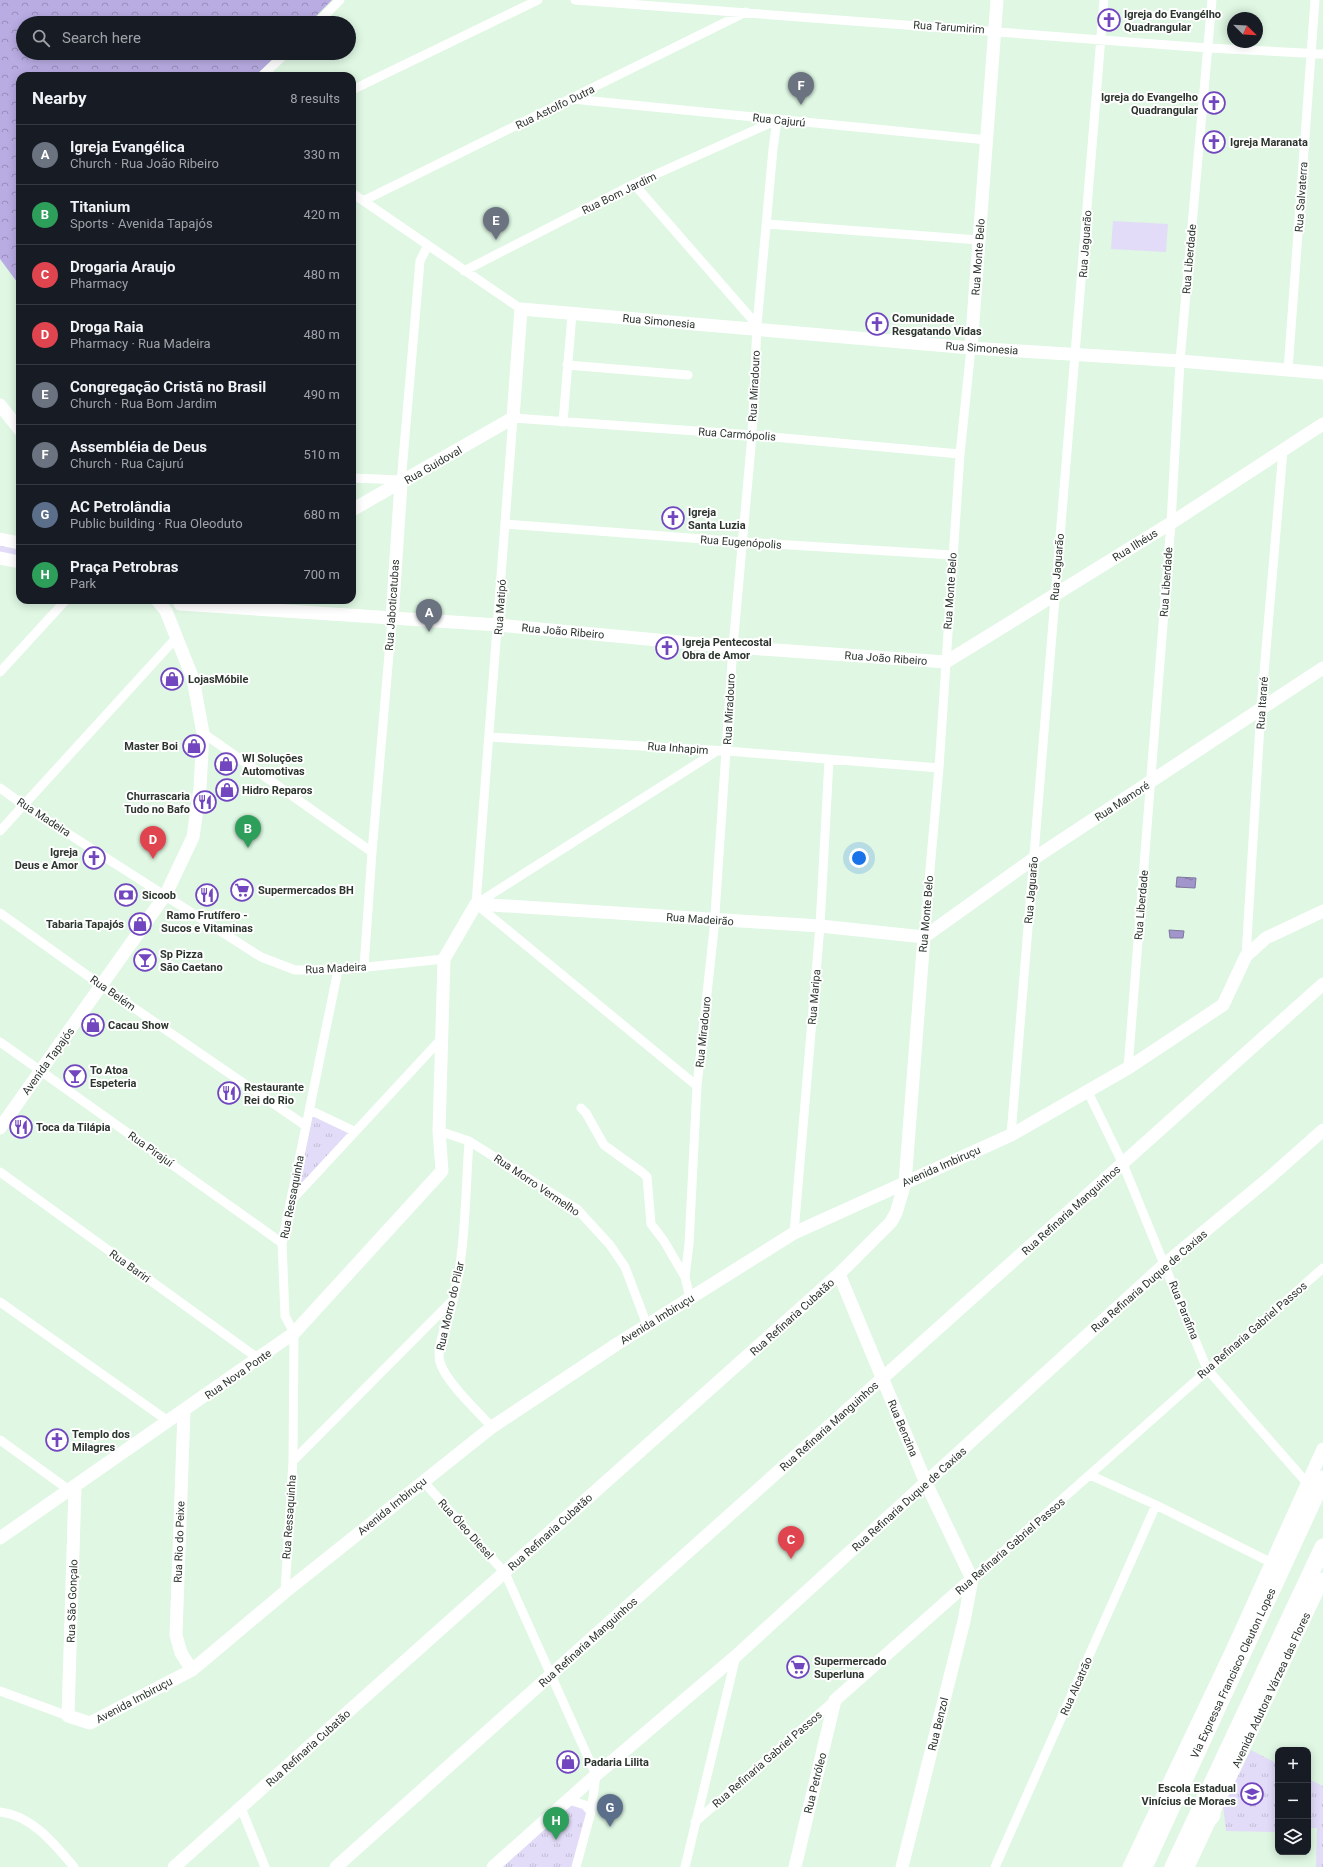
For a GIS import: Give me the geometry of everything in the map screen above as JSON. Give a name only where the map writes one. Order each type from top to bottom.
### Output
[{"type":"highway","name":"Via Expressa Francisco Cleuton Lopes","points":[[1144,1867],[1315,1481]]},
{"type":"highway","points":[[1180,1864],[1323,1547]]},
{"type":"highway","points":[[1180,1864],[1212,1816]]},
{"type":"street","points":[[324,16],[340,0]]},
{"type":"street","points":[[356,88],[538,0]]},
{"type":"street","name":"Rua Tarumirim","points":[[575,0],[1208,48],[1323,54]]},
{"type":"street","name":"Rua Monte Belo","points":[[904,1183],[939,768],[952,555],[960,454],[971,348],[997,0]]},
{"type":"street","name":"Rua Jaguarão","points":[[1011,1135],[1104,0]]},
{"type":"street","name":"Rua Liberdade","points":[[1128,1068],[1171,523],[1180,361],[1212,0]]},
{"type":"street","name":"Rua Salvaterra","points":[[1288,370],[1316,0]]},
{"type":"street","name":"Rua Astolfo Dutra","points":[[363,201],[747,12]]},
{"type":"street","points":[[266,72],[279,60]]},
{"type":"street","name":"Rua Cajurú","points":[[571,98],[987,140]]},
{"type":"street","name":"Rua Bom Jardim","points":[[464,271],[634,184],[777,120]]},
{"type":"street","name":"Rua Miradouro","points":[[690,1298],[685,1277],[689,1244],[697,1086],[714,929],[713,920],[727,751],[733,647],[752,435],[757,327],[777,120]]},
{"type":"street","points":[[634,184],[757,327]]},
{"type":"street","points":[[356,196],[521,309]]},
{"type":"street","points":[[767,224],[979,240]]},
{"type":"street","name":"Rua Jaboticatubas","points":[[364,967],[372,852],[392,619],[401,482],[420,261],[428,245]]},
{"type":"street","name":"Rua Simonesia","points":[[521,309],[757,327],[971,348],[1180,361],[1323,373]]},
{"type":"street","name":"Rua Matipó","points":[[476,904],[506,524],[521,309]]},
{"type":"street","points":[[563,422],[572,314]]},
{"type":"street","points":[[567,365],[688,375]]},
{"type":"street","points":[[0,405],[16,425]]},
{"type":"street","name":"Rua Guidoval","points":[[356,508],[513,418]]},
{"type":"street","name":"Rua Carmópolis","points":[[513,418],[752,435],[960,454]]},
{"type":"street","name":"Rua Ilhéus","points":[[946,662],[1171,523],[1323,424]]},
{"type":"street","name":"Rua Itararé","points":[[1246,956],[1261,708],[1283,450]]},
{"type":"street","points":[[356,478],[401,482]]},
{"type":"street","name":"Rua Eugenópolis","points":[[506,524],[743,542],[952,555]]},
{"type":"street","points":[[0,539],[16,542]]},
{"type":"street","points":[[0,558],[16,561]]},
{"type":"street","points":[[0,672],[62,604]]},
{"type":"street","name":"Avenida Tapajós","points":[[0,1128],[166,894],[193,837],[200,788],[203,733],[193,679],[166,611],[160,604]]},
{"type":"street","points":[[166,611],[180,604]]},
{"type":"street","name":"Rua João Ribeiro","points":[[222,604],[392,619],[498,625],[733,647],[946,662]]},
{"type":"street","points":[[0,831],[25,806],[177,637]]},
{"type":"street","name":"Rua Mamoré","points":[[924,937],[1151,782],[1323,668]]},
{"type":"street","points":[[203,733],[372,852]]},
{"type":"street","name":"Rua Inhapim","points":[[489,737],[727,751],[939,768]]},
{"type":"street","points":[[440,1131],[444,959],[476,904],[717,751]]},
{"type":"street","name":"Rua Maripa","points":[[794,1233],[820,926],[829,760]]},
{"type":"street","name":"Rua Madeira","points":[[0,788],[25,806],[166,894],[261,957],[295,970],[338,970],[444,959]]},
{"type":"street","points":[[476,904],[697,1086]]},
{"type":"street","name":"Rua Madeirão","points":[[476,904],[820,926],[924,937]]},
{"type":"street","name":"Avenida Imbiruçu","points":[[0,1691],[90,1723],[192,1670],[284,1592],[492,1427],[647,1325],[794,1233],[1011,1135],[1128,1068],[1223,1005],[1246,956],[1266,938],[1323,911]]},
{"type":"street","name":"Rua Belém","points":[[0,912],[102,986],[306,1126]]},
{"type":"street","name":"Rua Ressaquinha","points":[[284,1592],[293,1461],[294,1333],[286,1316],[282,1243],[338,970]]},
{"type":"street","name":"Rua Refinaria Manguinhos","points":[[336,1867],[1323,984]]},
{"type":"street","points":[[290,1202],[442,1037]]},
{"type":"street","name":"Rua Pirajuí","points":[[0,1042],[282,1243]]},
{"type":"street","name":"Rua Parafina","points":[[1088,1092],[1123,1164],[1207,1369],[1315,1481]]},
{"type":"street","points":[[581,1108],[604,1145],[643,1173],[647,1178],[650,1224],[664,1241],[685,1277]]},
{"type":"street","points":[[310,1110],[354,1131]]},
{"type":"street","name":"Rua Refinaria Duque de Caxias","points":[[493,1867],[596,1775],[736,1656],[1165,1264],[1269,1178],[1323,1130]]},
{"type":"street","name":"Rua Morro Vermelho","points":[[440,1131],[469,1141],[577,1209],[610,1245],[624,1266],[647,1325]]},
{"type":"street","name":"Rua Nova Ponte","points":[[0,1538],[259,1359],[294,1333],[442,1171],[440,1131]]},
{"type":"street","name":"Rua Morro do Pilar","points":[[469,1141],[461,1259],[454,1298],[440,1349],[439,1360],[443,1373],[492,1427]]},
{"type":"street","name":"Rua Bariri","points":[[0,1172],[259,1359]]},
{"type":"street","name":"Rua Refinaria Cubatão","points":[[174,1867],[839,1274],[891,1222],[896,1213],[904,1183]]},
{"type":"street","name":"Rua Refinaria Gabriel Passos","points":[[695,1822],[972,1580],[1207,1369],[1323,1268]]},
{"type":"street","name":"Rua Benzina","points":[[839,1274],[926,1483],[972,1580]]},
{"type":"street","points":[[293,1461],[454,1298]]},
{"type":"street","points":[[0,1302],[168,1421]]},
{"type":"street","name":"Rua Rio do Peixe","points":[[184,1411],[176,1635],[181,1653],[192,1670]]},
{"type":"street","points":[[0,1440],[72,1489]]},
{"type":"street","points":[[1128,1867],[1229,1657],[1272,1563],[1315,1481],[1323,1448]]},
{"type":"street","points":[[1090,1475],[1156,1504],[1272,1563]]},
{"type":"street","name":"Rua Óleo Diesel","points":[[423,1481],[505,1573],[596,1775]]},
{"type":"street","name":"Rua São Gonçalo","points":[[68,1716],[72,1489]]},
{"type":"street","name":"Rua Alcatrão","points":[[996,1867],[1156,1504]]},
{"type":"street","name":"Avenida Adutora Várzea das Flores","points":[[1212,1816],[1323,1579]]},
{"type":"street","name":"Rua Benzol","points":[[902,1867],[964,1621],[972,1580]]},
{"type":"street","points":[[685,1867],[736,1656]]},
{"type":"street","name":"Rua Petróleo","points":[[794,1867],[835,1700]]},
{"type":"street","points":[[576,1867],[591,1812],[596,1775]]},
{"type":"street","points":[[569,1800],[585,1805],[591,1812]]},
{"type":"street","points":[[241,1808],[265,1867]]},
{"type":"street","points":[[0,1812],[22,1819],[50,1838],[74,1867]]},
{"type":"green space","points":[[0,0],[332,0],[316,16],[16,16],[16,60],[272,60],[259,72],[16,72],[16,281],[0,259]]},
{"type":"green space","points":[[1113,221],[1168,224],[1166,252],[1111,249]]},
{"type":"green space","points":[[0,545],[16,549],[16,556],[0,552]]},
{"type":"green space","points":[[310,1112],[350,1131],[292,1197]]},
{"type":"green space","points":[[1251,1750],[1275,1762],[1275,1832],[1226,1831],[1223,1805]]},
{"type":"green space","points":[[1311,1780],[1323,1786],[1323,1867],[1316,1867],[1317,1828],[1311,1828]]},
{"type":"green space","points":[[572,1804],[583,1807],[588,1813],[574,1867],[499,1867]]},
{"type":"water","points":[[1177,877],[1196,878],[1195,888],[1176,887]]},
{"type":"water","points":[[1169,930],[1184,931],[1183,938],[1170,938]]},
{"type":"place","name":"Igreja do Evangélho Quadrangular","points":[[1109,20]]},
{"type":"place","name":"Igreja do Evangelho Quadrangular","points":[[1214,103]]},
{"type":"place","name":"Assembléia de Deus","points":[[801,105]]},
{"type":"place","name":"Igreja Maranata","points":[[1214,142]]},
{"type":"place","name":"Congregação Cristã no Brasil","points":[[496,240]]},
{"type":"place","name":"Comunidade Resgatando Vidas","points":[[877,324]]},
{"type":"place","name":"Igreja Santa Luzia","points":[[673,518]]},
{"type":"place","name":"Igreja Evangélica","points":[[429,632]]},
{"type":"place","name":"Igreja Pentecostal Obra de Amor","points":[[667,648]]},
{"type":"place","name":"LojasMóbile","points":[[172,679]]},
{"type":"place","name":"Master Boi","points":[[194,746]]},
{"type":"place","name":"Wl Soluções Automotivas","points":[[226,764]]},
{"type":"place","name":"Hidro Reparos","points":[[227,790]]},
{"type":"place","name":"Churrascaria Tudo no Bafo","points":[[205,802]]},
{"type":"place","name":"Titanium","points":[[248,848]]},
{"type":"place","name":"Igreja Deus e Amor","points":[[94,858]]},
{"type":"place","name":"Droga Raia","points":[[153,859]]},
{"type":"place","name":"Supermercados BH","points":[[242,890]]},
{"type":"place","name":"Sicoob","points":[[126,895]]},
{"type":"place","name":"Ramo Frutífero - Sucos e Vitaminas","points":[[207,895]]},
{"type":"place","name":"Tabaria Tapajós","points":[[140,924]]},
{"type":"place","name":"Sp Pizza São Caetano","points":[[145,960]]},
{"type":"place","name":"Cacau Show","points":[[93,1025]]},
{"type":"place","name":"To Atoa Espeteria","points":[[75,1076]]},
{"type":"place","name":"Restaurante Rei do Rio","points":[[229,1093]]},
{"type":"place","name":"Toca da Tilápia","points":[[21,1127]]},
{"type":"place","name":"Templo dos Milagres","points":[[57,1440]]},
{"type":"place","name":"Drogaria Araujo","points":[[791,1559]]},
{"type":"place","name":"Supermercado Superluna","points":[[798,1667]]},
{"type":"place","name":"Padaria Lilita","points":[[568,1762]]},
{"type":"place","name":"Escola Estadual Vinícius de Moraes","points":[[1252,1794]]},
{"type":"place","name":"AC Petrolândia","points":[[610,1827]]},
{"type":"place","name":"Praça Petrobras","points":[[556,1840]]}]
